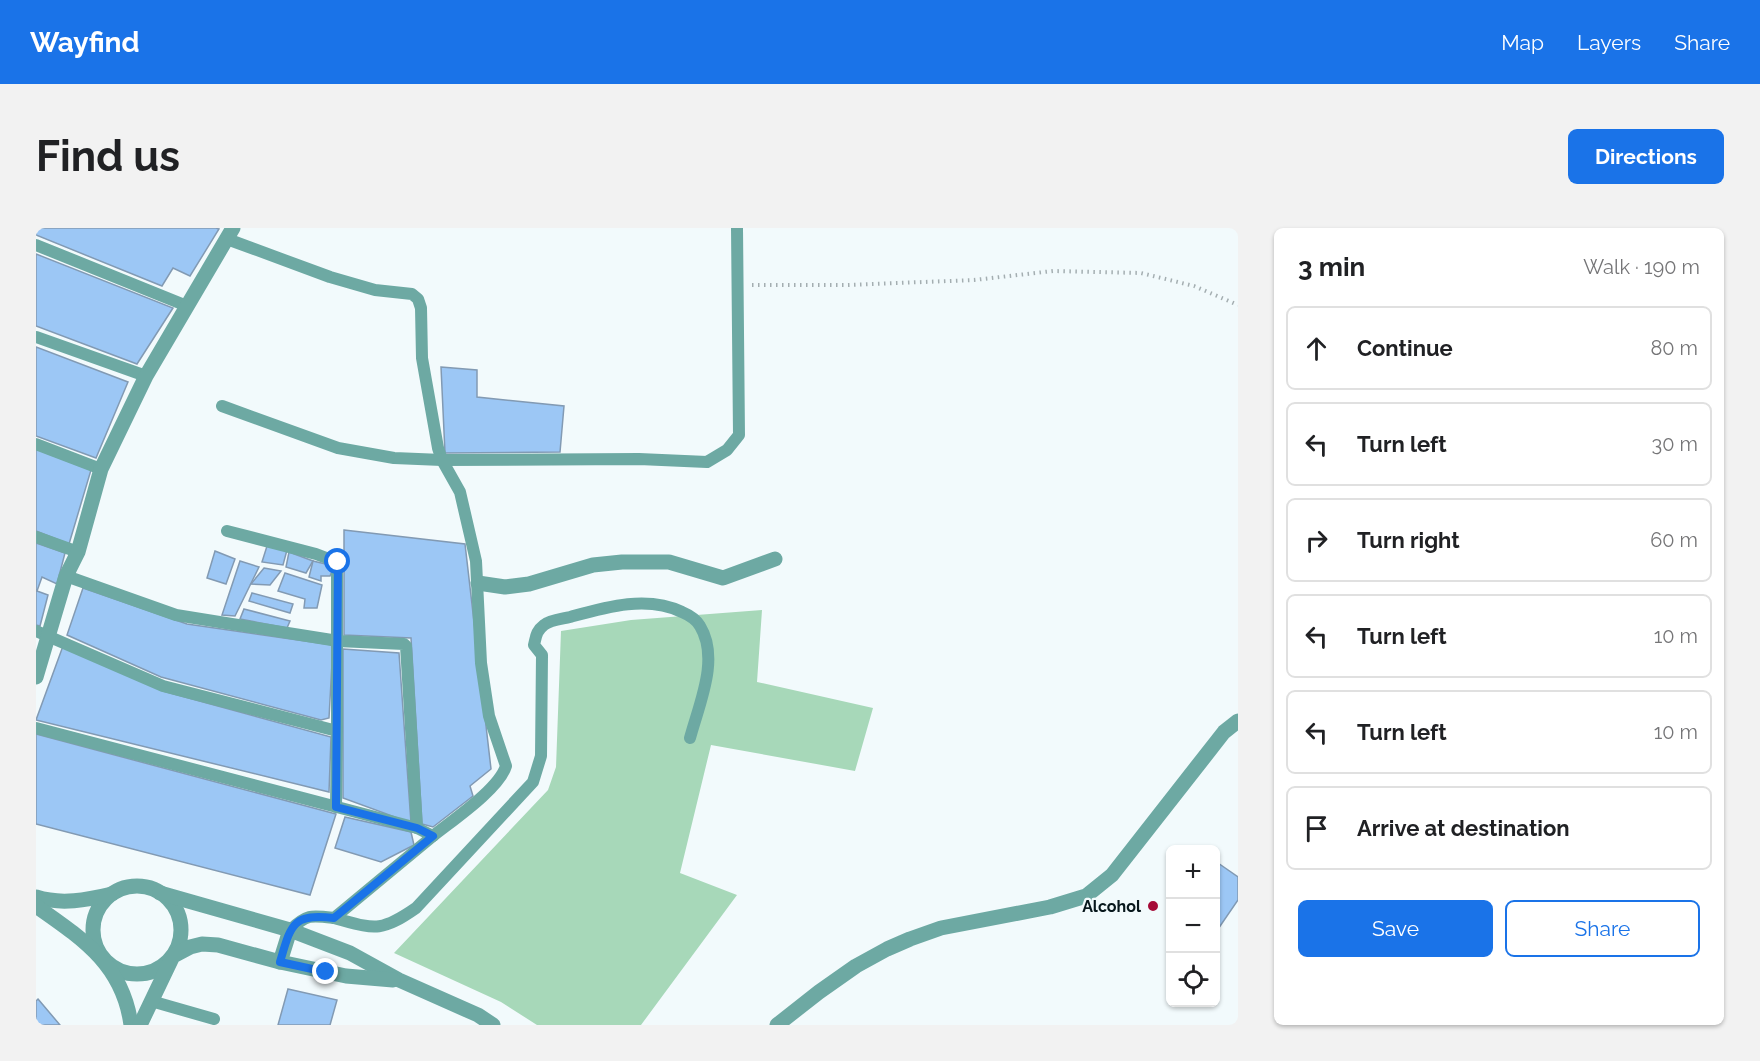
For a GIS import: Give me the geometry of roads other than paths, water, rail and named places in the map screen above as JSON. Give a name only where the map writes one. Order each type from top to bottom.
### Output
[{"type":"street","points":[[36,677],[43,633],[78,552],[101,469],[146,376],[230,234]]},
{"type":"street","points":[[478,583],[505,587],[529,584],[593,565],[622,562],[669,562],[723,578],[775,559]]},
{"type":"street","points":[[777,1025],[856,966],[910,939],[941,928],[1050,907],[1086,896],[1112,875],[1224,732],[1238,721]]},
{"type":"street","points":[[131,1025],[126,997],[97,949],[93,935],[94,920],[100,906],[120,889],[134,886],[290,930],[350,953],[399,980],[460,1006],[493,1025]]},
{"type":"street","points":[[140,1025],[179,943],[181,928],[178,913],[160,893]]},
{"type":"street","points":[[36,897],[66,901],[88,900],[112,894]]},
{"type":"street","points":[[36,906],[59,922],[106,962],[118,970],[133,974],[148,973],[162,967],[172,956],[202,944],[218,945],[280,962],[346,976],[399,980]]},
{"type":"street","points":[[280,962],[290,930]]},
{"type":"lane","points":[[222,406],[338,448],[393,458],[442,460],[639,459],[707,462],[727,450],[739,435],[737,228]]},
{"type":"lane","points":[[230,234],[330,277],[375,290],[412,294],[418,298],[421,308],[422,358],[442,460],[460,492],[476,561],[481,663],[489,716],[506,766],[498,782],[489,790],[334,918]]},
{"type":"lane","points":[[36,245],[187,306]]},
{"type":"lane","points":[[36,337],[146,376]]},
{"type":"lane","points":[[36,444],[101,469]]},
{"type":"lane","points":[[227,531],[338,562],[336,807]]},
{"type":"lane","points":[[36,537],[78,552]]},
{"type":"lane","points":[[66,576],[176,615],[338,641],[400,643],[406,646],[417,828]]},
{"type":"lane","points":[[290,930],[303,918],[311,916],[334,918],[368,927],[381,927],[396,922],[416,908],[533,782],[541,756],[542,655],[534,645],[537,632],[545,624],[588,612],[634,603],[654,603],[679,610],[691,617],[700,625],[709,662],[690,738]]},
{"type":"lane","points":[[43,633],[163,686],[337,731]]},
{"type":"lane","points":[[36,728],[417,828],[433,836]]},
{"type":"lane","points":[[151,1001],[214,1018]]},
{"type":"place","name":"Alcohol","points":[[1153,906]]}]
